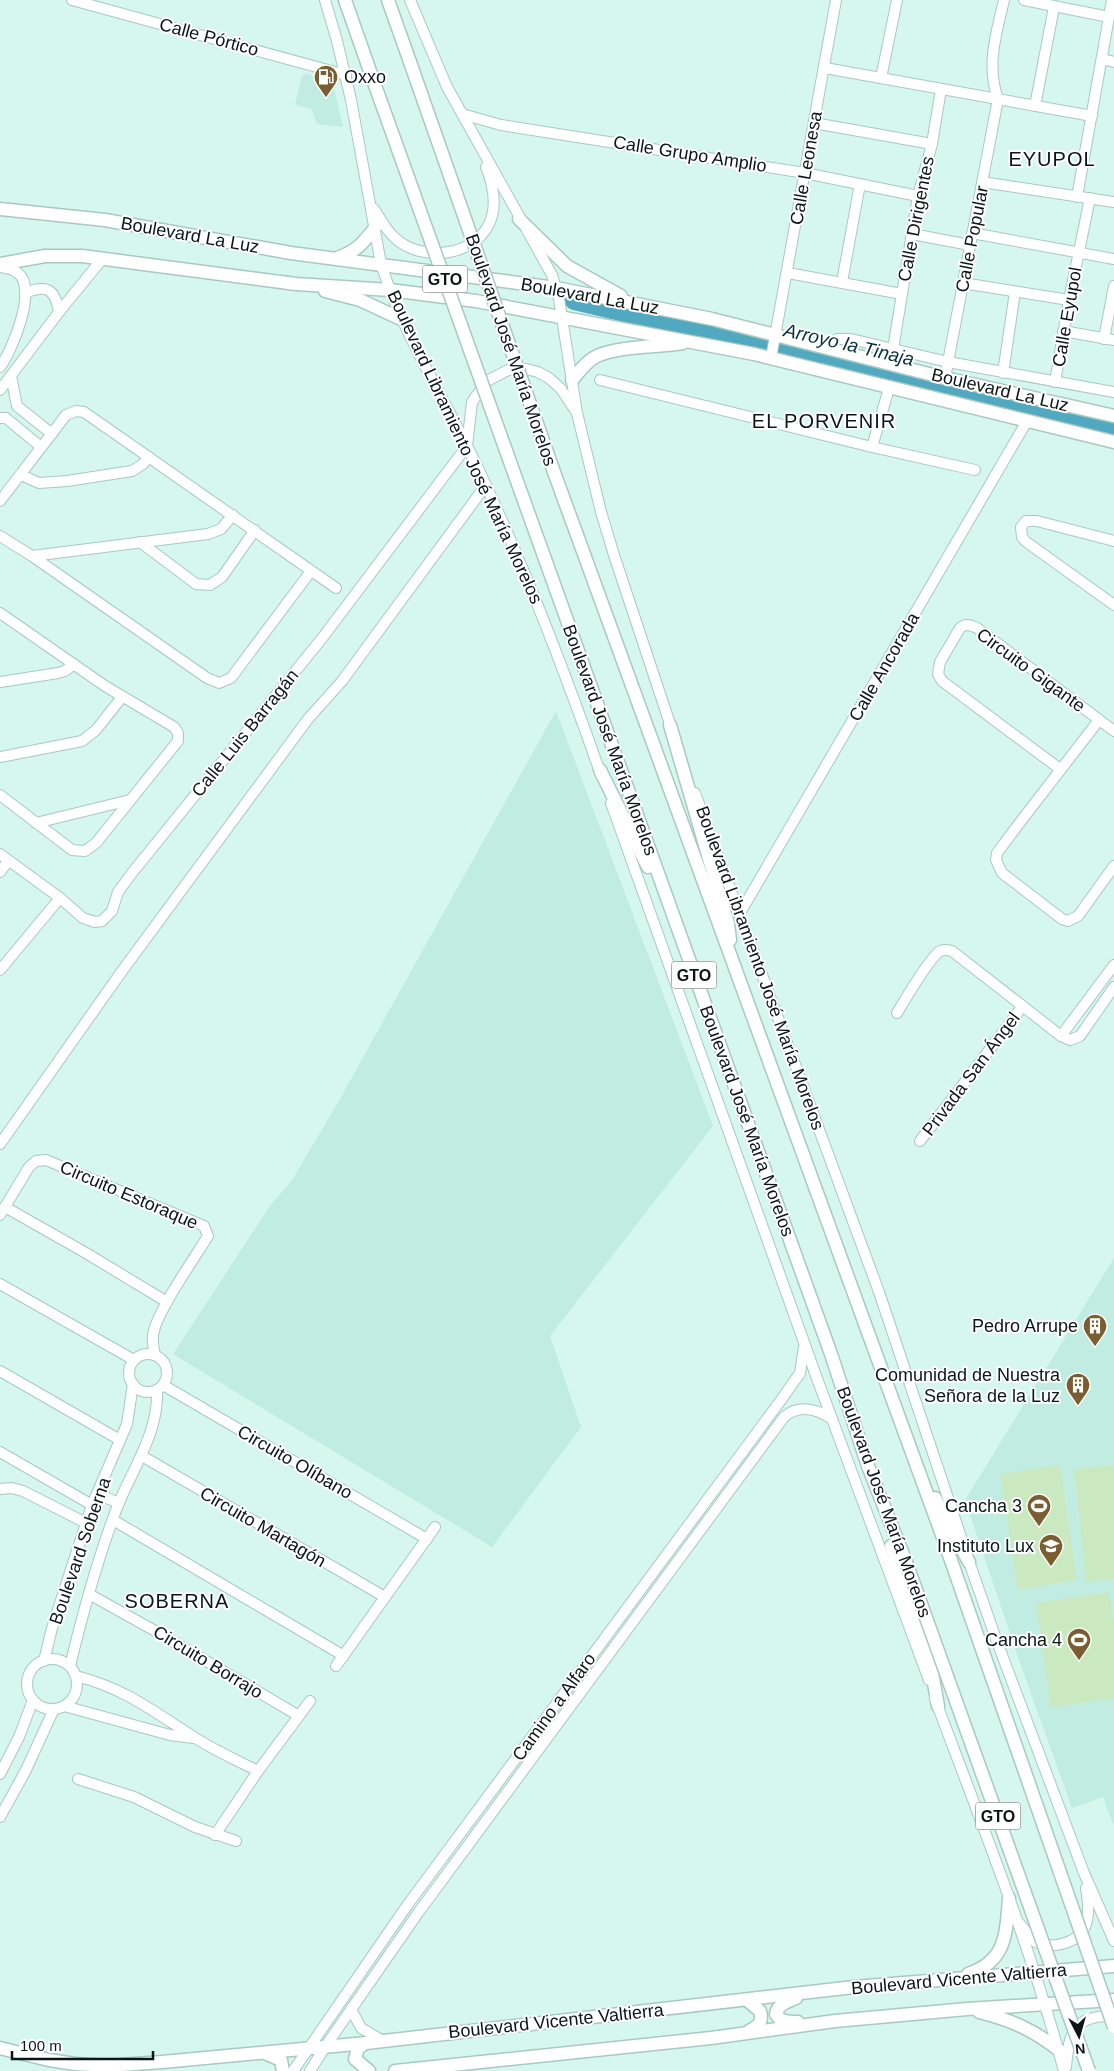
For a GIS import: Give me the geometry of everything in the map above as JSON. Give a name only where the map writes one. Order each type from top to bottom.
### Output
[{"type":"main road","name":"Boulevard José María Morelos","points":[[345,0],[831,1354],[868,1466],[906,1562],[1089,2071]]},
{"type":"main road","name":"Boulevard José María Morelos","points":[[388,0],[554,472],[946,1546],[1114,2027]]},
{"type":"main road","name":"Boulevard La Luz","points":[[0,208],[105,220],[335,259],[556,288],[637,303],[775,338],[827,348],[945,378],[1114,416]]},
{"type":"main road","points":[[519,218],[568,266],[590,280],[637,303]]},
{"type":"main road","points":[[335,259],[353,252],[362,245],[375,228]]},
{"type":"main road","name":"Boulevard La Luz","points":[[0,266],[45,256],[103,258],[296,284],[390,290],[476,301],[772,355],[889,388],[1114,442]]},
{"type":"main road","points":[[296,284],[360,300],[401,319]]},
{"type":"main road","points":[[572,380],[585,364],[597,356],[614,350],[694,342]]},
{"type":"main road","points":[[670,725],[728,924],[732,960]]},
{"type":"main road","points":[[600,770],[674,918]]},
{"type":"main road","points":[[914,1459],[969,1562]]},
{"type":"main road","points":[[868,1466],[880,1514],[932,1672],[938,1706]]},
{"type":"main road","points":[[953,1978],[976,1971],[987,1965],[999,1954],[1007,1930],[1009,1898]]},
{"type":"main road","name":"Boulevard Vicente Valtierra","points":[[0,2048],[49,2060],[108,2066],[366,2043],[481,2028],[810,1992],[953,1978],[1114,1966]]},
{"type":"main road","points":[[810,1992],[782,2004],[777,2009],[776,2014],[778,2018],[791,2022],[835,2021]]},
{"type":"main road","points":[[747,2000],[760,2011],[762,2019],[758,2026],[747,2033]]},
{"type":"main road","name":"Boulevard Vicente Valtierra","points":[[395,2071],[702,2039],[835,2021],[1114,2000]]},
{"type":"main road","points":[[967,2010],[1008,2020],[1035,2032],[1059,2050]]},
{"type":"main road","points":[[366,2043],[358,2048],[356,2059],[369,2071]]},
{"type":"main road","points":[[265,2053],[276,2056],[281,2060],[283,2071]]},
{"type":"street","name":"Calle Pórtico","points":[[72,0],[346,75]]},
{"type":"street","name":"Boulevard Libramiento José María Morelos","points":[[325,0],[346,75],[381,264],[390,290],[401,319],[486,485],[541,609],[832,1419],[1009,1898],[1045,2004],[1065,2071]]},
{"type":"street","name":"Boulevard Libramiento José María Morelos","points":[[410,0],[447,87],[519,218],[548,266],[556,288],[577,413],[594,483],[614,556],[670,725],[879,1292],[996,1639],[1084,1874],[1114,1941]]},
{"type":"street","name":"Calle Leonesa","points":[[772,355],[836,0]]},
{"type":"street","points":[[881,78],[897,0]]},
{"type":"street","points":[[998,99],[992,77],[993,49],[1004,0]]},
{"type":"street","points":[[1024,0],[1109,17]]},
{"type":"street","points":[[1077,197],[1112,0]]},
{"type":"street","points":[[1036,106],[1054,6]]},
{"type":"street","points":[[1102,60],[1114,62]]},
{"type":"street","points":[[825,68],[1092,116]]},
{"type":"street","name":"Calle Dirigentes","points":[[893,349],[918,196],[932,144],[941,90]]},
{"type":"street","name":"Calle Popular","points":[[945,378],[998,99]]},
{"type":"street","name":"Calle Grupo Amplio","points":[[462,114],[501,125],[805,173],[918,196]]},
{"type":"street","points":[[814,123],[932,144]]},
{"type":"street","points":[[371,203],[394,238],[408,247],[434,254],[457,251],[474,242],[492,217],[494,202],[490,177],[472,132]]},
{"type":"street","points":[[982,182],[1114,202]]},
{"type":"street","points":[[842,282],[860,184]]},
{"type":"street","name":"Calle Eyupol","points":[[1055,382],[1063,331],[1090,198]]},
{"type":"street","points":[[972,233],[1114,259]]},
{"type":"street","points":[[912,234],[970,245]]},
{"type":"street","points":[[0,390],[103,258]]},
{"type":"street","points":[[0,266],[19,274],[24,280],[25,292],[21,320],[13,345],[0,367]]},
{"type":"street","points":[[788,272],[902,294]]},
{"type":"street","points":[[963,283],[1069,300]]},
{"type":"street","points":[[1063,331],[1109,339],[1114,286]]},
{"type":"street","points":[[25,292],[39,288],[51,291],[55,295],[59,312]]},
{"type":"street","points":[[1003,373],[1015,292]]},
{"type":"street","points":[[827,348],[837,339],[844,338],[948,362],[1114,392]]},
{"type":"street","points":[[467,446],[472,402],[487,381],[508,370],[526,369],[538,372],[549,378],[561,389],[577,413]]},
{"type":"street","points":[[11,376],[17,406],[52,434]]},
{"type":"street","points":[[600,380],[872,447],[975,470]]},
{"type":"street","points":[[872,447],[889,388]]},
{"type":"street","points":[[17,406],[3,418],[42,447]]},
{"type":"street","points":[[0,501],[66,415],[76,411],[84,412],[336,588]]},
{"type":"street","name":"Calle Ancorada","points":[[740,913],[1027,421]]},
{"type":"street","name":"Calle Luis Barragán","points":[[4,858],[60,898],[83,918],[99,922],[107,917],[112,911],[118,892],[132,873],[323,637],[467,446]]},
{"type":"street","points":[[21,475],[39,483],[67,481],[132,471],[139,468],[149,457]]},
{"type":"street","points":[[0,1144],[122,971],[308,718],[342,681],[486,485]]},
{"type":"street","points":[[32,556],[213,533],[224,526],[233,515]]},
{"type":"street","points":[[1114,541],[1038,521],[1026,521],[1021,527],[1022,537],[1025,541],[1114,605]]},
{"type":"street","points":[[140,542],[196,584],[210,585],[222,577],[255,530]]},
{"type":"street","points":[[0,536],[32,556],[207,678],[219,683],[231,678],[237,671],[311,571]]},
{"type":"street","points":[[0,613],[122,697],[174,728],[178,733],[178,742],[96,843],[85,851],[72,850],[0,796]]},
{"type":"street","name":"Circuito Gigante","points":[[1060,768],[942,680],[938,674],[940,662],[960,628],[964,625],[977,628],[1114,731]]},
{"type":"street","points":[[0,682],[58,673],[74,664]]},
{"type":"street","points":[[0,757],[82,741],[96,730],[122,697]]},
{"type":"street","name":"Circuito Gigante","points":[[1099,720],[1060,768],[997,853],[996,860],[998,868],[1062,919],[1068,921],[1074,920],[1078,916],[1114,866]]},
{"type":"street","points":[[36,822],[130,800]]},
{"type":"street","points":[[0,872],[4,858]]},
{"type":"street","points":[[0,970],[60,898]]},
{"type":"street","points":[[897,1013],[931,961],[941,951],[946,950],[952,951],[1060,1036],[1070,1040],[1080,1036],[1114,987]]},
{"type":"street","points":[[1060,1036],[1114,965]]},
{"type":"street","name":"Privada San Ángel","points":[[920,1141],[1022,1007]]},
{"type":"street","name":"Circuito Estoraque","points":[[3,1211],[29,1168],[36,1161],[46,1160],[204,1226],[208,1236],[167,1302],[154,1329],[155,1355]]},
{"type":"street","points":[[3,1211],[86,1253],[167,1302]]},
{"type":"street","points":[[0,1284],[134,1360]]},
{"type":"street","name":"Camino a Alfaro","points":[[293,2071],[406,1907],[800,1373],[803,1364],[804,1340]]},
{"type":"street","points":[[143,1354],[155,1355],[160,1358],[167,1368],[166,1380],[160,1388],[144,1392],[133,1384],[129,1372],[134,1360],[143,1354]]},
{"type":"street","points":[[0,1371],[120,1440]]},
{"type":"street","name":"Boulevard Soberna","points":[[44,1661],[52,1628],[92,1505],[127,1424],[133,1384]]},
{"type":"street","name":"Boulevard Soberna","points":[[70,1666],[89,1594],[119,1503],[142,1456],[158,1402],[160,1388]]},
{"type":"street","name":"Circuito Olíbano","points":[[160,1388],[428,1539]]},
{"type":"street","name":"Camino a Alfaro","points":[[310,2071],[324,2047],[418,1913],[784,1417],[790,1412],[810,1409],[821,1411],[832,1419]]},
{"type":"street","points":[[0,1452],[92,1505]]},
{"type":"street","name":"Circuito Martagón","points":[[142,1456],[385,1597]]},
{"type":"street","points":[[0,1489],[12,1488],[23,1491],[86,1523]]},
{"type":"street","points":[[97,1494],[119,1503]]},
{"type":"street","points":[[113,1520],[344,1656]]},
{"type":"street","points":[[336,1666],[435,1527]]},
{"type":"street","name":"Circuito Borrajo","points":[[89,1594],[299,1716]]},
{"type":"street","points":[[630,1603],[642,1610]]},
{"type":"street","points":[[53,1659],[62,1661],[70,1666],[78,1684],[76,1693],[71,1701],[64,1706],[54,1709],[46,1708],[33,1700],[29,1694],[28,1678],[31,1670],[44,1661],[53,1659]]},
{"type":"street","points":[[76,1676],[117,1689],[142,1702],[197,1739],[258,1771]]},
{"type":"street","points":[[0,1774],[19,1737],[33,1700]]},
{"type":"street","points":[[215,1835],[258,1771],[310,1701]]},
{"type":"street","points":[[64,1706],[170,1734],[197,1739]]},
{"type":"street","points":[[0,1817],[29,1764],[54,1709]]},
{"type":"street","points":[[528,1742],[540,1749]]},
{"type":"street","points":[[78,1779],[134,1797],[195,1828],[236,1841]]},
{"type":"street","points":[[1016,1918],[1033,1940],[1040,1944],[1048,1946],[1058,1945],[1077,1936],[1086,1925],[1088,1912],[1084,1874]]},
{"type":"street","points":[[350,2009],[361,2028],[383,2041]]},
{"type":"street","points":[[1065,2071],[1072,2031],[1079,2023],[1092,2016],[1114,2016]]},
{"type":"shaded area","points":[[307,74],[332,80],[343,127],[317,124],[312,109],[295,105],[302,75]]},
{"type":"shaded area","points":[[556,711],[713,1126],[550,1336],[581,1427],[492,1547],[173,1354],[270,1206],[292,1180],[336,1106]]},
{"type":"shaded area","name":"Instituto Lux","points":[[1114,1258],[1113,1824],[1103,1797],[1072,1808],[1020,1663],[965,1500]]},
{"type":"shaded area","name":"Cancha 3","points":[[1060,1465],[1077,1580],[1018,1590],[1000,1474]]},
{"type":"shaded area","points":[[1114,1465],[1114,1579],[1086,1582],[1074,1469]]},
{"type":"shaded area","name":"Cancha 4","points":[[1109,1592],[1114,1623],[1114,1698],[1051,1708],[1036,1603]]},
{"type":"waterway","name":"Arroyo la Tinaja","points":[[574,301],[1114,429]]},
{"type":"place","name":"Oxxo","points":[[326,98]]},
{"type":"place","name":"Pedro Arrupe","points":[[1095,1347]]},
{"type":"place","name":"Comunidad de Nuestra Señora de la Luz","points":[[1078,1406]]},
{"type":"place","name":"Cancha 3","points":[[1039,1527]]},
{"type":"place","name":"Instituto Lux","points":[[1051,1567]]},
{"type":"place","name":"Cancha 4","points":[[1079,1661]]},
{"type":"district","name":"EYUPOL","points":[[1052,159]]},
{"type":"district","name":"EL PORVENIR","points":[[824,421]]},
{"type":"district","name":"SOBERNA","points":[[177,1601]]}]
